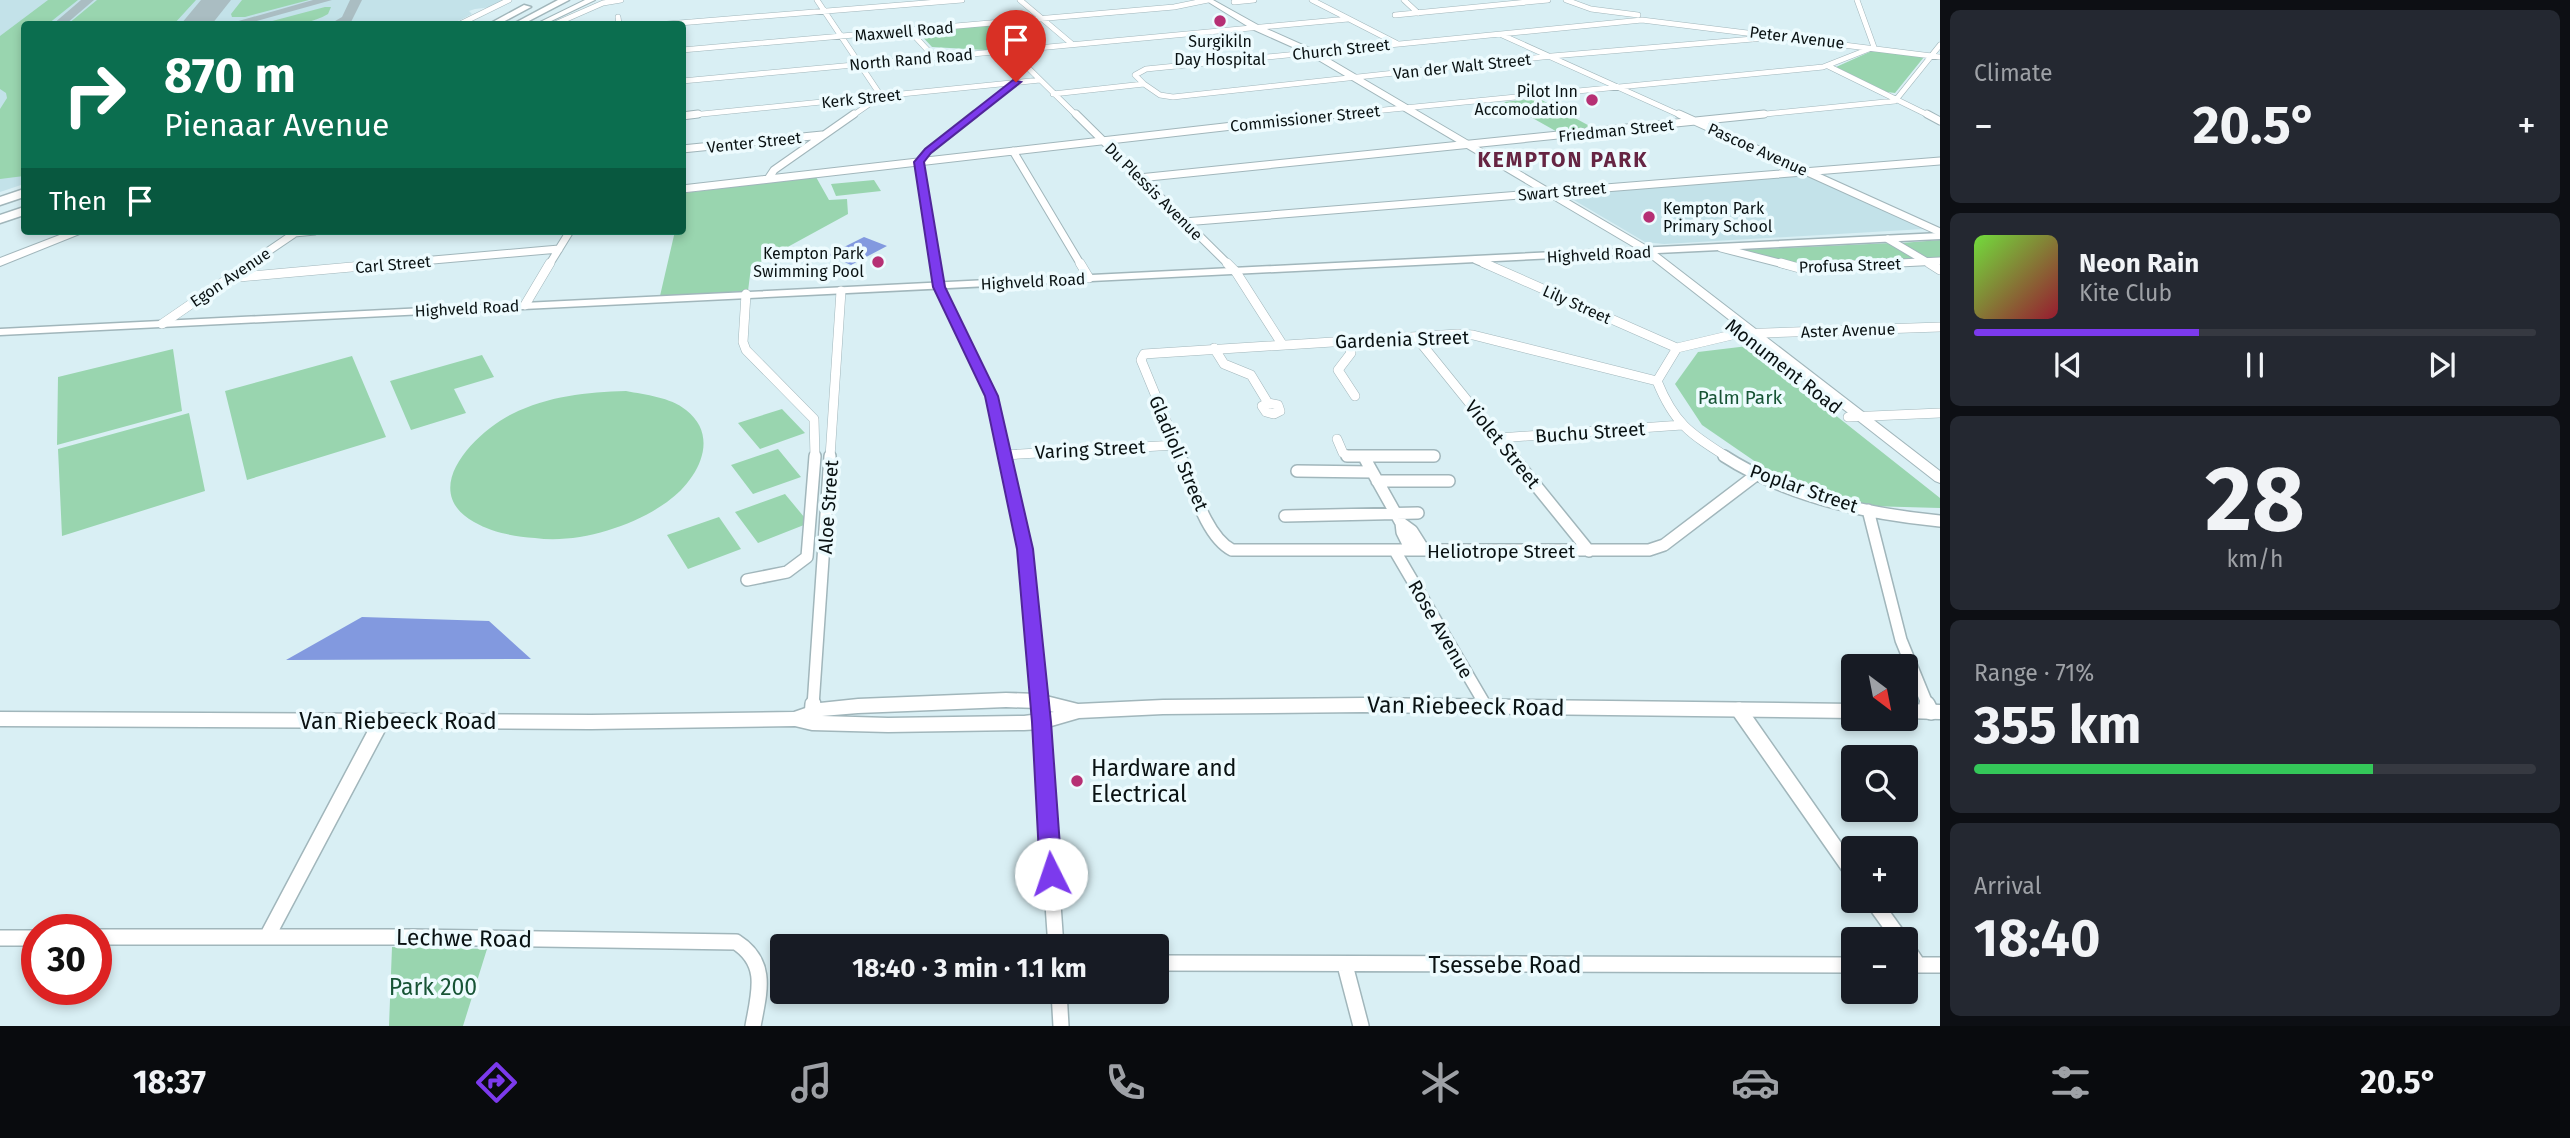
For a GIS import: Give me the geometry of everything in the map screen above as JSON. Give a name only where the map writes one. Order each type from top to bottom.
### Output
[{"type":"highway","points":[[496,21],[532,0]]},
{"type":"highway","points":[[497,21],[540,0]]},
{"type":"highway","points":[[514,21],[554,0]]},
{"type":"highway","points":[[523,21],[565,0]]},
{"type":"highway","points":[[0,201],[21,195]]},
{"type":"highway","points":[[0,210],[21,203]]},
{"type":"highway","points":[[0,219],[21,212]]},
{"type":"main road","points":[[539,21],[578,0]]},
{"type":"main road","points":[[546,21],[591,0]]},
{"type":"main road","points":[[554,21],[598,0]]},
{"type":"main road","name":"Monument Road","points":[[1209,0],[1255,27],[1309,51]]},
{"type":"main road","name":"Monument Road","points":[[1220,0],[1630,241],[1854,416],[1940,490]]},
{"type":"main road","points":[[0,255],[53,235]]},
{"type":"main road","points":[[0,262],[70,235]]},
{"type":"main road","name":"Monument Road","points":[[1854,416],[1940,478]]},
{"type":"street","points":[[466,21],[509,0]]},
{"type":"street","points":[[562,21],[603,3],[619,0]]},
{"type":"street","points":[[768,179],[774,170],[881,96],[817,0]]},
{"type":"street","points":[[686,22],[962,0]]},
{"type":"street","points":[[1020,0],[1072,44]]},
{"type":"street","name":"Maxwell Road","points":[[686,50],[1174,7],[1209,0]]},
{"type":"street","points":[[1234,2],[1254,0]]},
{"type":"street","points":[[1312,0],[1396,44]]},
{"type":"street","points":[[1405,0],[1418,13]]},
{"type":"street","points":[[1395,15],[1548,0]]},
{"type":"street","points":[[1566,0],[1591,9],[1654,20]]},
{"type":"street","points":[[1857,0],[1874,47]]},
{"type":"street","points":[[618,17],[619,21]]},
{"type":"street","name":"North Rand Road","points":[[686,81],[1348,19]]},
{"type":"street","name":"Church Street","points":[[1144,84],[1135,75],[1146,69],[1309,51],[1654,20]]},
{"type":"street","name":"Peter Avenue","points":[[1654,20],[1940,57]]},
{"type":"street","points":[[909,30],[934,57]]},
{"type":"street","name":"Pascoe Avenue","points":[[1499,33],[1940,234]]},
{"type":"street","name":"Van der Walt Street","points":[[1144,84],[1160,95],[1172,97],[1552,57],[1784,36]]},
{"type":"street","points":[[1898,100],[1940,45]]},
{"type":"street","name":"Commissioner Street","points":[[686,189],[1403,107],[1828,66],[1874,47]]},
{"type":"street","name":"Du Plessis Avenue","points":[[1010,50],[1236,272],[1282,344]]},
{"type":"street","points":[[1828,66],[1940,121]]},
{"type":"street","name":"Kerk Street","points":[[686,116],[1040,80]]},
{"type":"street","points":[[1016,82],[928,151],[919,162],[939,287],[989,387],[997,414],[1029,578],[1055,934]]},
{"type":"street","points":[[1054,94],[1144,84]]},
{"type":"street","name":"Friedman Street","points":[[1139,178],[1898,100]]},
{"type":"street","name":"Venter Street","points":[[686,149],[825,135]]},
{"type":"street","points":[[1013,151],[1089,278]]},
{"type":"street","name":"Swart Street","points":[[1184,222],[1940,161]]},
{"type":"street","name":"Highveld Road","points":[[0,332],[1476,260],[1940,234]]},
{"type":"street","name":"Egon Avenue","points":[[162,324],[292,235]]},
{"type":"street","points":[[526,306],[568,235]]},
{"type":"street","points":[[1888,239],[1940,270]]},
{"type":"street","name":"Profusa Street","points":[[1721,247],[1799,268],[1940,261]]},
{"type":"street","name":"Carl Street","points":[[228,278],[559,250]]},
{"type":"street","name":"Lily Street","points":[[1476,260],[1677,348]]},
{"type":"street","name":"Aloe Street","points":[[807,718],[841,291]]},
{"type":"street","points":[[746,294],[743,342],[746,349],[807,410],[814,419],[816,439],[807,557],[798,567],[786,574],[747,580]]},
{"type":"street","name":"Aster Avenue","points":[[1750,334],[1940,327]]},
{"type":"street","points":[[1657,381],[1677,348],[1750,334]]},
{"type":"street","name":"Gardenia Street","points":[[1142,356],[1154,352],[1214,348],[1473,335],[1657,381]]},
{"type":"street","name":"Violet Street","points":[[1416,337],[1589,551]]},
{"type":"street","points":[[1348,341],[1353,353],[1338,370],[1354,396]]},
{"type":"street","points":[[1214,348],[1224,365],[1251,375],[1268,403]]},
{"type":"street","name":"Gladioli Street","points":[[1142,356],[1142,364],[1211,530],[1222,547]]},
{"type":"street","name":"Poplar Street","points":[[1657,381],[1665,401],[1682,425],[1756,475],[1868,510],[1916,520],[1940,521]]},
{"type":"street","points":[[1854,416],[1940,413]]},
{"type":"street","name":"Buchu Street","points":[[1499,438],[1682,425]]},
{"type":"street","points":[[1337,439],[1345,455],[1434,456]]},
{"type":"street","name":"Varing Street","points":[[1004,455],[1176,444]]},
{"type":"street","points":[[1364,457],[1398,518],[1402,532],[1417,550]]},
{"type":"street","points":[[1297,471],[1449,481]]},
{"type":"street","name":"Heliotrope Street","points":[[1222,547],[1237,550],[1395,551],[1589,551],[1657,548],[1756,475]]},
{"type":"street","points":[[1868,510],[1920,691],[1936,712]]},
{"type":"street","points":[[1285,516],[1398,518],[1418,513]]},
{"type":"street","name":"Rose Avenue","points":[[1395,551],[1486,706]]},
{"type":"street","name":"Van Riebeeck Road","points":[[807,718],[897,703],[1038,701],[1079,711]]},
{"type":"street","name":"Van Riebeeck Road","points":[[0,719],[381,722],[807,718],[888,725],[1041,722],[1079,711],[1163,707],[1486,706],[1841,711]]},
{"type":"street","points":[[1739,710],[1841,856]]},
{"type":"street","points":[[1918,711],[1936,712]]},
{"type":"street","points":[[267,937],[381,722]]},
{"type":"street","points":[[0,938],[21,937]]},
{"type":"street","name":"Lechwe Road","points":[[112,937],[736,942],[748,948],[758,966],[760,986],[753,1026]]},
{"type":"street","name":"Tsessebe Road","points":[[1169,963],[1841,965]]},
{"type":"street","points":[[1345,965],[1361,1026]]},
{"type":"street","points":[[1918,965],[1940,965]]},
{"type":"street","points":[[1060,1004],[1061,1026]]},
{"type":"shaded area","points":[[0,0],[506,0],[492,7],[469,11],[472,14],[458,21],[21,21],[21,185],[0,192]]},
{"type":"shaded area","name":"Kempton Park Primary School","points":[[1806,175],[1924,229],[1664,244],[1645,242],[1567,196],[1568,194]]},
{"type":"green space","points":[[48,0],[78,0],[52,21],[21,21],[21,176],[0,179],[0,109],[7,98],[6,93],[0,89],[0,36]]},
{"type":"green space","points":[[97,0],[196,0],[177,21],[72,21]]},
{"type":"green space","points":[[242,0],[309,0],[245,17],[232,17],[231,14]]},
{"type":"green space","points":[[331,7],[328,14],[312,21],[272,21]]},
{"type":"green space","points":[[1008,23],[1033,45],[985,50],[932,47],[918,32]]},
{"type":"green space","points":[[1874,50],[1924,57],[1895,93],[1887,92],[1836,67]]},
{"type":"green space","points":[[1538,98],[1597,130],[1561,134],[1504,102]]},
{"type":"green space","points":[[816,177],[829,200],[847,199],[848,214],[751,267],[748,291],[660,296],[674,235],[686,235],[686,193]]},
{"type":"green space","points":[[874,180],[881,191],[836,196],[831,184]]},
{"type":"green space","points":[[1940,240],[1940,258],[1927,258],[1901,243]]},
{"type":"green space","points":[[1891,243],[1918,259],[1796,264],[1741,250]]},
{"type":"green space","name":"Palm Park","points":[[1748,346],[1940,498],[1940,508],[1868,506],[1766,469],[1702,425],[1675,384],[1698,352]]},
{"type":"green space","points":[[173,349],[182,411],[57,445],[58,377]]},
{"type":"green space","points":[[482,355],[494,377],[454,389],[466,413],[411,430],[390,381]]},
{"type":"green space","points":[[352,356],[386,437],[247,480],[225,391]]},
{"type":"green space","points":[[626,391],[673,402],[697,421],[702,433],[701,459],[695,471],[678,493],[667,502],[638,519],[604,532],[551,539],[496,531],[474,522],[458,509],[451,494],[451,479],[458,463],[469,448],[498,422],[526,408],[554,399]]},
{"type":"green space","points":[[782,409],[805,433],[760,449],[738,423]]},
{"type":"green space","points":[[189,413],[205,491],[62,536],[58,449]]},
{"type":"green space","points":[[778,449],[801,477],[753,494],[731,465]]},
{"type":"green space","points":[[785,494],[809,523],[758,543],[735,512]]},
{"type":"green space","points":[[719,517],[741,549],[688,569],[667,535]]},
{"type":"green space","name":"Park 200","points":[[392,947],[487,949],[463,1026],[389,1026]]},
{"type":"water","points":[[864,237],[887,246],[851,265],[828,255]]},
{"type":"water","points":[[362,617],[489,621],[531,659],[286,660]]},
{"type":"taxiway","points":[[63,21],[88,0]]},
{"type":"taxiway","points":[[246,21],[326,0]]},
{"type":"taxiway","points":[[343,21],[347,19],[356,0]]},
{"type":"runway","points":[[199,21],[217,0]]},
{"type":"place","name":"Surgikiln Day Hospital","points":[[1220,21]]},
{"type":"place","name":"Pilot Inn Accomodation","points":[[1592,100]]},
{"type":"place","name":"Kempton Park Primary School","points":[[1649,217]]},
{"type":"place","name":"Kempton Park Swimming Pool","points":[[878,262]]},
{"type":"place","name":"Hardware and Electrical","points":[[1077,781]]},
{"type":"district","name":"KEMPTON PARK","points":[[1563,160]]},
{"type":"route","points":[[1016,82],[923,155],[919,162],[939,287],[992,396],[1025,549],[1041,722],[1051,874]]}]
